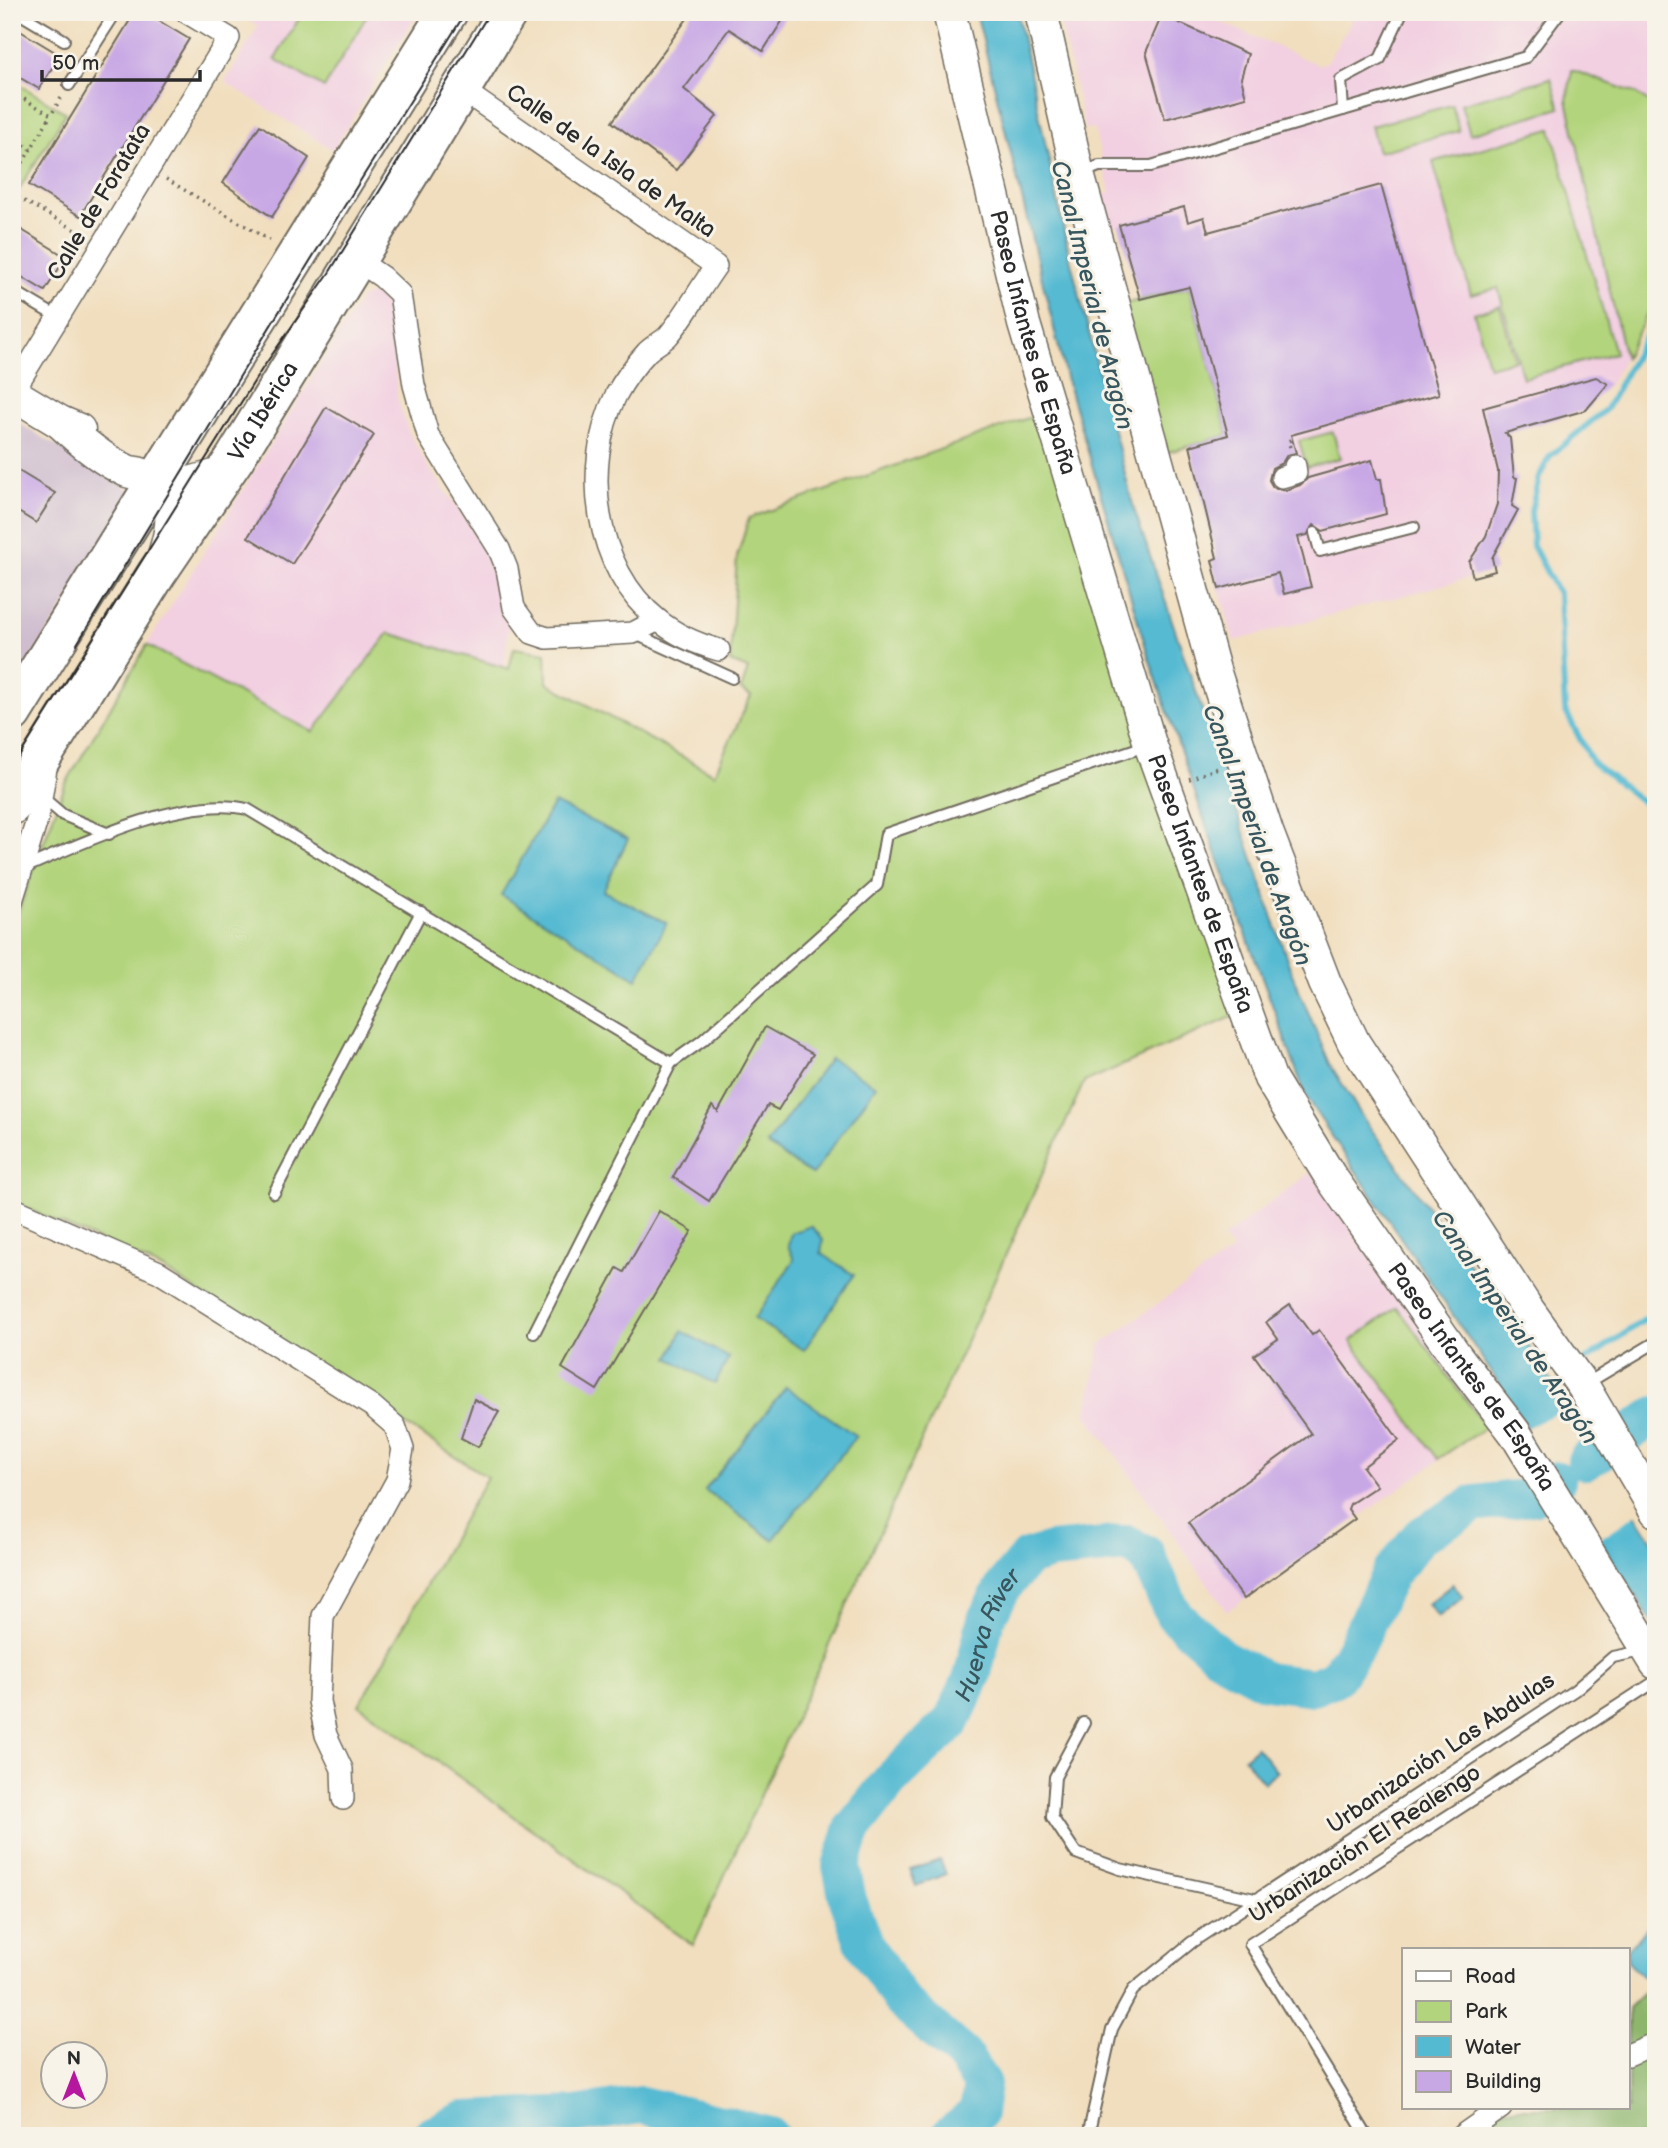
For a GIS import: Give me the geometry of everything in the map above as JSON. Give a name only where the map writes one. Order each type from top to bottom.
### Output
[{"type":"highway","points":[[12,713],[148,478],[448,12]]},
{"type":"highway","name":"Vía Ibérica","points":[[27,801],[48,749],[158,573],[225,473],[509,12]]},
{"type":"street","name":"Calle de Foratata","points":[[12,393],[229,38],[186,12]]},
{"type":"street","name":"Paseo Infantes de España","points":[[949,12],[1024,324],[1150,744],[1279,1097],[1335,1185],[1515,1433],[1652,1656]]},
{"type":"street","points":[[1041,12],[1078,174],[1214,670],[1254,794],[1325,983],[1354,1043],[1583,1391],[1654,1507]]},
{"type":"street","name":"Calle de la Isla de Malta","points":[[461,89],[716,266],[667,337],[649,350],[632,370],[606,419],[597,473],[604,535],[614,563],[629,587],[658,620],[688,639],[719,650]]},
{"type":"street","points":[[357,260],[382,276],[400,295],[414,385],[428,435],[499,549],[507,569],[514,608],[521,622],[532,633],[547,638],[633,633],[658,620]]},
{"type":"street","points":[[12,393],[60,422],[84,445],[127,472],[148,478],[190,483],[225,473]]},
{"type":"street","points":[[148,478],[169,496],[174,510],[172,531],[158,573]]},
{"type":"street","points":[[12,901],[24,868],[27,801]]},
{"type":"street","points":[[12,1208],[159,1272],[372,1406],[395,1426],[403,1449],[397,1480],[323,1616],[319,1701],[326,1735],[342,1769],[343,1799]]},
{"type":"street","points":[[1630,2054],[1656,2043]]},
{"type":"street","points":[[1461,2136],[1497,2110]]},
{"type":"lane","points":[[17,12],[64,40]]},
{"type":"lane","points":[[69,85],[116,12]]},
{"type":"lane","points":[[1343,110],[1341,80],[1380,59],[1402,12]]},
{"type":"lane","points":[[1078,174],[1099,166],[1151,166],[1526,57],[1560,12]]},
{"type":"lane","points":[[12,290],[59,318]]},
{"type":"lane","points":[[1315,533],[1320,551],[1414,527]]},
{"type":"lane","points":[[633,633],[732,678]]},
{"type":"lane","points":[[534,1333],[671,1063],[702,1041],[877,885],[886,834],[1150,744]]},
{"type":"lane","points":[[27,801],[109,834]]},
{"type":"lane","points":[[24,868],[109,834],[190,809],[231,805],[247,809],[671,1063]]},
{"type":"lane","points":[[274,1193],[421,912]]},
{"type":"lane","points":[[1583,1391],[1656,1342]]},
{"type":"lane","name":"Urbanización Las Abdulas","points":[[1088,2136],[1112,2029],[1133,1990],[1192,1942],[1575,1690],[1613,1657],[1652,1656]]},
{"type":"lane","name":"Urbanización El Realengo","points":[[1367,2136],[1250,1944],[1656,1681]]},
{"type":"lane","points":[[1084,1723],[1055,1777],[1052,1817],[1076,1853],[1120,1869],[1259,1900]]},
{"type":"path","points":[[12,92],[51,115]]},
{"type":"path","points":[[12,181],[57,107]]},
{"type":"path","points":[[12,138],[31,149]]},
{"type":"path","points":[[149,169],[274,243]]},
{"type":"path","points":[[14,195],[103,246]]},
{"type":"path","points":[[1185,780],[1223,766]]},
{"type":"shaded area","points":[[235,12],[418,12],[333,150],[225,82],[258,26]]},
{"type":"shaded area","points":[[1058,12],[1198,12],[1319,65],[1327,62],[1357,12],[1656,12],[1656,288],[1651,307],[1612,381],[1586,410],[1506,433],[1511,454],[1492,558],[1495,571],[1234,641],[1219,589],[1278,573],[1284,594],[1311,586],[1294,522],[1217,558],[1190,446],[1165,453],[1140,299],[1120,225],[1107,228],[1100,195],[1110,192],[1094,128],[1085,130]]},
{"type":"shaded area","points":[[373,293],[389,296],[392,307],[397,397],[408,431],[428,467],[491,554],[498,571],[502,592],[500,612],[509,627],[504,667],[389,633],[314,732],[147,645],[361,298]]},
{"type":"shaded area","points":[[12,419],[137,494],[12,687]]},
{"type":"shaded area","points":[[1311,1172],[1490,1424],[1227,1611],[1086,1414],[1100,1345],[1233,1250],[1223,1238]]},
{"type":"green space","points":[[303,12],[369,12],[324,88],[275,59]]},
{"type":"green space","points":[[1572,70],[1635,93],[1656,107],[1656,288],[1651,307],[1625,358],[1567,100]]},
{"type":"green space","points":[[1551,78],[1560,108],[1470,134],[1461,104]]},
{"type":"green space","points":[[12,80],[66,113],[12,201]]},
{"type":"green space","points":[[1452,105],[1459,131],[1378,152],[1371,126]]},
{"type":"green space","points":[[1551,129],[1615,353],[1523,378],[1498,288],[1471,295],[1433,162]]},
{"type":"green space","points":[[1189,287],[1228,435],[1165,453],[1124,304]]},
{"type":"green space","points":[[1500,306],[1515,360],[1489,367],[1474,313]]},
{"type":"green space","points":[[1042,413],[1239,1014],[1084,1082],[693,1945],[359,1705],[487,1477],[163,1269],[12,1202],[12,928],[65,785],[147,645],[313,732],[389,633],[509,669],[514,648],[546,653],[547,683],[714,774],[751,696],[741,690],[748,669],[730,662],[737,557],[749,518]]},
{"type":"green space","points":[[1333,432],[1340,458],[1307,467],[1299,441]]},
{"type":"green space","points":[[1397,1307],[1486,1427],[1438,1459],[1351,1341]]},
{"type":"green space","points":[[1656,1981],[1656,2136],[1461,2136],[1498,2110],[1630,2110],[1630,2006]]},
{"type":"water","name":"Canal Imperial de Aragón","points":[[976,12],[1017,12],[1070,258],[1134,509],[1292,974],[1330,1064],[1363,1118],[1532,1351],[1656,1547],[1656,1628],[1494,1376],[1307,1099],[1208,831],[1148,655],[1066,377]]},
{"type":"water","points":[[554,803],[628,839],[603,891],[667,923],[637,979],[501,895]]},
{"type":"water","points":[[830,1058],[876,1086],[812,1175],[767,1145]]},
{"type":"water","points":[[811,1226],[823,1239],[821,1253],[854,1275],[804,1350],[754,1319],[794,1260],[788,1246],[791,1233]]},
{"type":"water","points":[[682,1331],[729,1358],[715,1384],[669,1358]]},
{"type":"water","points":[[786,1387],[856,1436],[773,1540],[705,1490]]},
{"type":"water","points":[[1453,1584],[1463,1597],[1438,1617],[1428,1604]]},
{"type":"water","points":[[1257,1747],[1277,1772],[1264,1783],[1244,1758]]},
{"type":"water","points":[[940,1860],[946,1874],[916,1886],[910,1870]]},
{"type":"water","points":[[1656,1920],[1656,1964],[1643,1977],[1630,1964],[1628,1948]]},
{"type":"pier","points":[[1571,1406],[1638,1513],[1595,1542],[1524,1429]]},
{"type":"building","points":[[135,12],[144,12],[189,39],[80,216],[29,185]]},
{"type":"building","points":[[692,12],[788,12],[763,51],[729,29],[684,89],[717,116],[676,170],[612,122]]},
{"type":"building","points":[[1162,15],[1248,54],[1241,78],[1246,97],[1165,119],[1146,52]]},
{"type":"building","points":[[12,26],[60,55],[39,89],[12,73]]},
{"type":"building","points":[[260,125],[309,158],[272,217],[223,183]]},
{"type":"building","points":[[1381,185],[1439,394],[1291,435],[1296,453],[1287,455],[1282,463],[1272,468],[1269,480],[1273,487],[1286,490],[1300,485],[1308,478],[1372,460],[1377,479],[1381,479],[1386,514],[1323,531],[1314,525],[1307,535],[1298,537],[1311,587],[1284,594],[1278,573],[1219,589],[1212,560],[1217,558],[1190,446],[1228,435],[1189,287],[1140,299],[1119,225],[1184,207],[1188,222],[1204,217],[1208,232]]},
{"type":"building","points":[[12,224],[66,257],[45,291],[12,271]]},
{"type":"building","points":[[1596,377],[1608,384],[1586,410],[1505,433],[1510,438],[1514,477],[1517,478],[1512,506],[1518,510],[1492,558],[1495,571],[1473,577],[1469,562],[1486,536],[1497,504],[1498,471],[1483,408]]},
{"type":"building","points":[[326,407],[374,435],[292,564],[248,537]]},
{"type":"building","points":[[12,467],[55,493],[36,523],[12,508]]},
{"type":"building","points":[[765,1027],[813,1054],[778,1110],[768,1105],[709,1201],[673,1177],[712,1106],[718,1112]]},
{"type":"building","points":[[659,1211],[692,1231],[597,1390],[562,1368],[617,1268],[624,1272]]},
{"type":"building","points":[[1290,1305],[1312,1335],[1319,1330],[1399,1440],[1363,1467],[1377,1486],[1350,1504],[1348,1509],[1355,1519],[1244,1599],[1188,1523],[1311,1434],[1254,1355],[1278,1339],[1266,1322]]},
{"type":"building","points":[[474,1399],[499,1412],[478,1447],[461,1438]]},
{"type":"waterway","points":[[1656,318],[1606,409],[1550,456],[1539,477],[1531,511],[1533,546],[1559,595],[1565,710],[1592,762],[1644,803],[1656,818]]},
{"type":"waterway","points":[[1586,1360],[1656,1312]]},
{"type":"waterway","name":"Huerva River","points":[[1586,1461],[1656,1415]]},
{"type":"waterway","name":"Huerva River","points":[[949,2136],[978,2113],[982,2084],[963,2055],[902,2002],[864,1944],[848,1900],[841,1866],[853,1828],[891,1780],[952,1721],[972,1677],[986,1619],[1004,1586],[1027,1558],[1051,1551],[1127,1544],[1146,1554],[1174,1615],[1221,1657],[1266,1681],[1313,1687],[1335,1678],[1353,1652],[1390,1574],[1420,1536],[1474,1504],[1532,1497],[1557,1480]]},
{"type":"waterway","name":"Huerva River","points":[[430,2136],[464,2120],[576,2115],[641,2105],[770,2136]]},
{"type":"tram line","points":[[77,644],[310,261],[466,12]]},
{"type":"tram line","points":[[12,768],[262,369],[329,273],[490,12]]}]
